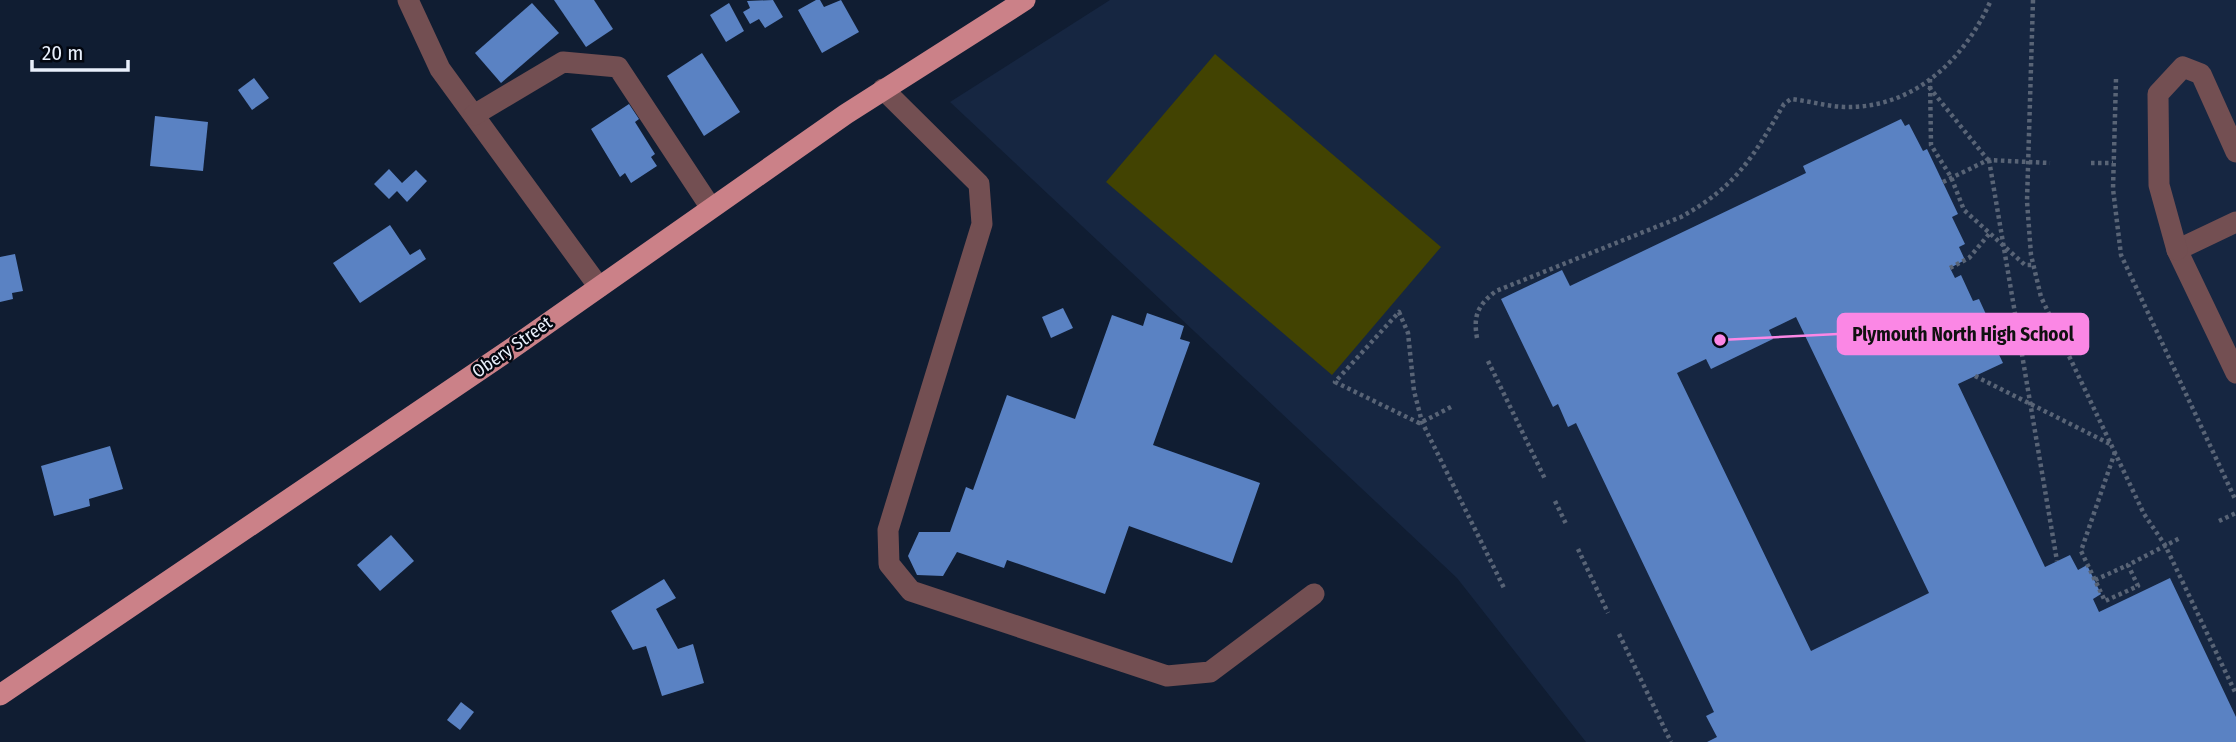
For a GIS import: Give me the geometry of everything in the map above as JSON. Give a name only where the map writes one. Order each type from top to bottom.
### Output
[{"type":"main road","name":"Obery Street","points":[[0,695],[599,287],[883,89],[1025,0]]},
{"type":"lane","points":[[408,0],[440,69],[599,287]]},
{"type":"lane","points":[[474,115],[563,62],[618,66],[711,208]]},
{"type":"lane","points":[[2236,152],[2201,74],[2183,67],[2158,94],[2159,185],[2177,250],[2236,373]]},
{"type":"lane","points":[[883,89],[979,184],[982,224],[888,530],[889,564],[911,591],[1167,676],[1210,672],[1314,594]]},
{"type":"lane","points":[[2177,250],[2236,222]]},
{"type":"path","points":[[1477,338],[1476,314],[1482,302],[1496,290],[1681,217],[1709,201],[1749,163],[1784,104],[1791,99],[1845,107],[1868,105],[1913,91],[1955,60],[1972,39],[1991,0]]},
{"type":"path","points":[[2033,0],[2027,201],[2033,265],[2041,297],[2144,514],[2165,545],[2236,694]]},
{"type":"path","points":[[1930,79],[1931,145],[1951,177],[1964,210],[2025,265],[2033,265]]},
{"type":"path","points":[[2116,79],[2113,189],[2121,255],[2236,501]]},
{"type":"path","points":[[1929,87],[1989,160],[2057,561]]},
{"type":"path","points":[[1942,182],[1989,160],[2050,163]]},
{"type":"path","points":[[2091,163],[2113,163]]},
{"type":"path","points":[[1950,268],[1969,258],[1990,233]]},
{"type":"path","points":[[1422,422],[1335,382],[1399,312],[1409,333],[1413,391],[1422,422],[1505,590]]},
{"type":"path","points":[[1488,361],[1545,480]]},
{"type":"path","points":[[1975,376],[2111,444]]},
{"type":"path","points":[[1422,422],[1451,407]]},
{"type":"path","points":[[2115,452],[2081,551],[2105,601],[2138,586],[2128,565]]},
{"type":"path","points":[[1555,501],[1567,526]]},
{"type":"path","points":[[2219,521],[2236,513]]},
{"type":"path","points":[[2095,580],[2180,538]]},
{"type":"path","points":[[1578,550],[1608,613]]},
{"type":"path","points":[[1619,634],[1671,742]]},
{"type":"shaded area","points":[[1110,0],[2236,0],[2236,742],[1586,742],[1457,578],[950,102]]},
{"type":"shaded area","points":[[1215,54],[1441,247],[1332,375],[1106,182]]},
{"type":"building","points":[[554,0],[594,0],[613,29],[586,47]]},
{"type":"building","points":[[773,0],[783,17],[765,28],[759,19],[750,24],[743,12],[750,8],[747,1]]},
{"type":"building","points":[[820,0],[824,7],[841,0],[859,32],[822,53],[798,10]]},
{"type":"building","points":[[532,3],[559,33],[501,83],[475,53]]},
{"type":"building","points":[[729,3],[744,31],[726,42],[710,15]]},
{"type":"building","points":[[702,53],[740,112],[704,136],[667,76]]},
{"type":"building","points":[[254,78],[269,98],[252,110],[238,90]]},
{"type":"building","points":[[629,104],[639,119],[635,122],[655,154],[651,157],[657,166],[631,183],[625,173],[620,177],[591,129]]},
{"type":"building","points":[[155,116],[208,122],[203,171],[150,166]]},
{"type":"building","points":[[1901,119],[1905,126],[1909,124],[1923,151],[1927,149],[1958,214],[1952,217],[1965,244],[1959,247],[1965,260],[1950,268],[1955,278],[1961,275],[1973,301],[1979,299],[1995,334],[1990,336],[2003,363],[1958,384],[2045,567],[2070,555],[2078,570],[2087,565],[2101,594],[2093,599],[2099,612],[2170,578],[2236,717],[2236,742],[1707,742],[1717,737],[1706,716],[1714,712],[1576,423],[1568,427],[1558,404],[1553,407],[1501,299],[1562,270],[1570,286],[1806,173],[1803,166]],"holes":[[[1796,317],[1929,593],[1811,651],[1677,373],[1706,359],[1711,369],[1773,339],[1769,330]]]},
{"type":"building","points":[[389,169],[402,183],[416,170],[427,181],[407,202],[397,191],[389,199],[374,184]]},
{"type":"building","points":[[390,225],[410,255],[420,249],[426,259],[360,303],[333,263]]},
{"type":"building","points":[[15,254],[23,291],[12,293],[13,299],[0,302],[0,257]]},
{"type":"building","points":[[1063,308],[1073,328],[1051,338],[1042,317]]},
{"type":"building","points":[[1147,313],[1184,326],[1180,339],[1190,342],[1153,445],[1260,483],[1232,563],[1129,526],[1105,594],[1007,560],[1004,568],[957,552],[943,576],[917,575],[908,556],[919,532],[950,532],[966,487],[973,490],[1007,395],[1075,419],[1112,315],[1143,326]]},
{"type":"building","points":[[110,446],[123,489],[89,499],[90,506],[54,516],[41,466]]},
{"type":"building","points":[[391,535],[414,561],[380,591],[357,565]]},
{"type":"building","points":[[664,579],[676,598],[656,609],[678,649],[693,644],[704,683],[662,696],[646,646],[633,650],[611,611]]},
{"type":"building","points":[[461,702],[474,712],[460,730],[447,720]]},
{"type":"place","name":"Plymouth North High School","points":[[1720,340]]}]
